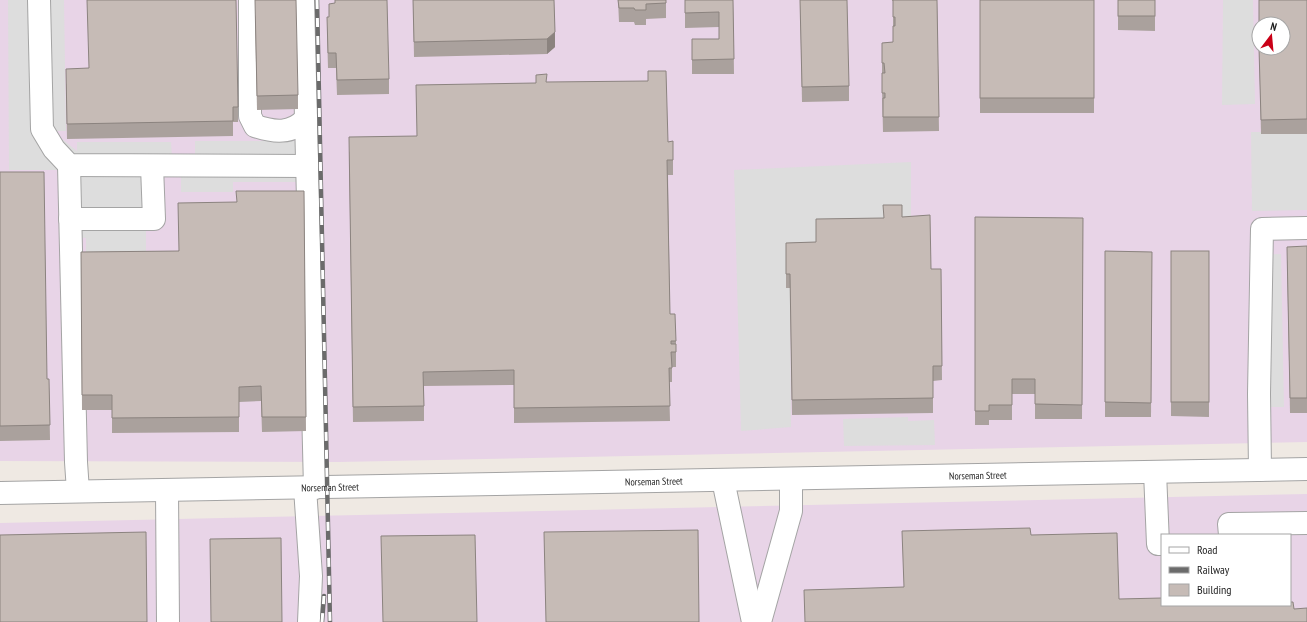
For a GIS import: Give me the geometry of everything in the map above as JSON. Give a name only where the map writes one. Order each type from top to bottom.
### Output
[{"type":"street","points":[[39,0],[42,130],[54,149],[70,165],[308,166]]},
{"type":"street","points":[[250,0],[250,116],[255,126],[269,131],[282,132],[300,125],[306,118]]},
{"type":"street","points":[[303,0],[308,166],[310,347],[311,576],[309,622]]},
{"type":"street","points":[[70,165],[70,219],[78,491]]},
{"type":"street","points":[[70,219],[154,219],[152,166]]},
{"type":"street","points":[[1260,470],[1259,394],[1262,229],[1307,228]]},
{"type":"street","name":"Norseman Street","points":[[0,493],[1307,469]]},
{"type":"street","points":[[1156,472],[1158,544],[1161,544]]},
{"type":"street","points":[[760,622],[791,511],[792,479]]},
{"type":"street","points":[[723,480],[752,622]]},
{"type":"street","points":[[167,491],[168,622]]},
{"type":"street","points":[[1230,534],[1229,524],[1307,523]]},
{"type":"shaded area","points":[[0,0],[1307,0],[1307,442],[339,462],[0,461]]},
{"type":"shaded area","points":[[8,0],[64,0],[66,131],[52,131],[77,151],[77,142],[171,142],[172,157],[195,157],[195,141],[301,141],[301,182],[233,182],[233,192],[181,192],[181,177],[146,177],[146,254],[86,254],[86,238],[77,237],[77,170],[9,170]]},
{"type":"shaded area","points":[[1223,0],[1253,0],[1253,16],[1251,16],[1251,56],[1254,56],[1255,104],[1222,105]]},
{"type":"shaded area","points":[[1251,132],[1307,132],[1307,210],[1252,211]]},
{"type":"shaded area","points":[[911,162],[911,223],[816,234],[816,257],[786,258],[786,288],[790,288],[791,427],[741,431],[734,170]]},
{"type":"shaded area","points":[[1281,254],[1284,407],[1262,407],[1258,255]]},
{"type":"shaded area","points":[[908,417],[908,421],[934,420],[935,445],[844,446],[843,419]]},
{"type":"shaded area","points":[[1307,494],[1307,622],[0,622],[0,523]]},
{"type":"building","points":[[87,0],[236,0],[238,107],[233,107],[233,121],[67,124],[66,69],[89,68]]},
{"type":"building","points":[[255,0],[296,0],[298,95],[257,96]]},
{"type":"building","points":[[335,0],[387,0],[389,79],[337,80],[336,53],[328,53],[327,17],[329,17],[329,4],[335,3]]},
{"type":"building","points":[[413,0],[554,0],[555,32],[547,39],[414,42]]},
{"type":"building","points":[[618,0],[666,0],[666,3],[646,4],[646,10],[635,10],[634,8],[619,8]]},
{"type":"building","points":[[685,0],[733,0],[734,59],[692,60],[692,39],[719,39],[719,12],[685,13]]},
{"type":"building","points":[[800,0],[847,0],[849,86],[802,87]]},
{"type":"building","points":[[893,0],[937,0],[939,117],[883,117],[883,98],[885,98],[885,93],[882,93],[882,73],[885,73],[884,63],[882,63],[882,43],[893,42],[893,26],[895,26],[895,17],[893,17]]},
{"type":"building","points":[[980,0],[1094,0],[1094,98],[980,98]]},
{"type":"building","points":[[1118,0],[1155,0],[1155,16],[1118,16]]},
{"type":"building","points":[[1259,0],[1307,0],[1307,119],[1261,120],[1259,56],[1291,56],[1291,16],[1259,16]]},
{"type":"building","points":[[648,71],[666,71],[668,142],[673,141],[673,160],[667,160],[670,314],[675,314],[676,341],[671,341],[671,344],[676,344],[676,352],[671,352],[672,368],[669,368],[670,406],[514,408],[514,370],[423,372],[424,406],[353,407],[349,137],[417,136],[416,85],[536,83],[536,75],[547,74],[546,82],[648,81]]},
{"type":"building","points":[[0,172],[44,172],[47,379],[49,379],[50,425],[0,426]]},
{"type":"building","points":[[236,191],[304,191],[306,417],[262,417],[261,386],[239,387],[239,417],[112,418],[112,395],[82,395],[81,252],[179,251],[178,203],[237,202]]},
{"type":"building","points":[[883,205],[902,205],[902,217],[930,215],[931,269],[941,269],[942,366],[933,366],[933,398],[792,400],[790,274],[786,274],[786,243],[816,242],[816,219],[884,218]]},
{"type":"building","points":[[975,217],[1083,218],[1082,405],[1035,404],[1035,379],[1012,379],[1012,405],[989,405],[989,411],[975,411]]},
{"type":"building","points":[[1307,246],[1307,398],[1290,398],[1287,247]]},
{"type":"building","points":[[1105,251],[1152,252],[1151,403],[1105,402]]},
{"type":"building","points":[[1171,251],[1209,251],[1209,402],[1171,402]]},
{"type":"building","points":[[1030,528],[1031,535],[1117,533],[1119,599],[1161,598],[1161,606],[1291,606],[1291,602],[1293,602],[1294,609],[1307,608],[1307,622],[805,622],[804,590],[904,587],[902,531]]},
{"type":"building","points":[[698,530],[699,622],[546,622],[544,532]]},
{"type":"building","points":[[146,532],[147,622],[0,622],[0,535]]},
{"type":"building","points":[[475,535],[477,622],[383,622],[381,536]]},
{"type":"building","points":[[281,538],[282,622],[211,622],[210,539]]},
{"type":"railway","points":[[317,0],[330,622]]},
{"type":"railway","points":[[322,622],[324,596]]}]
